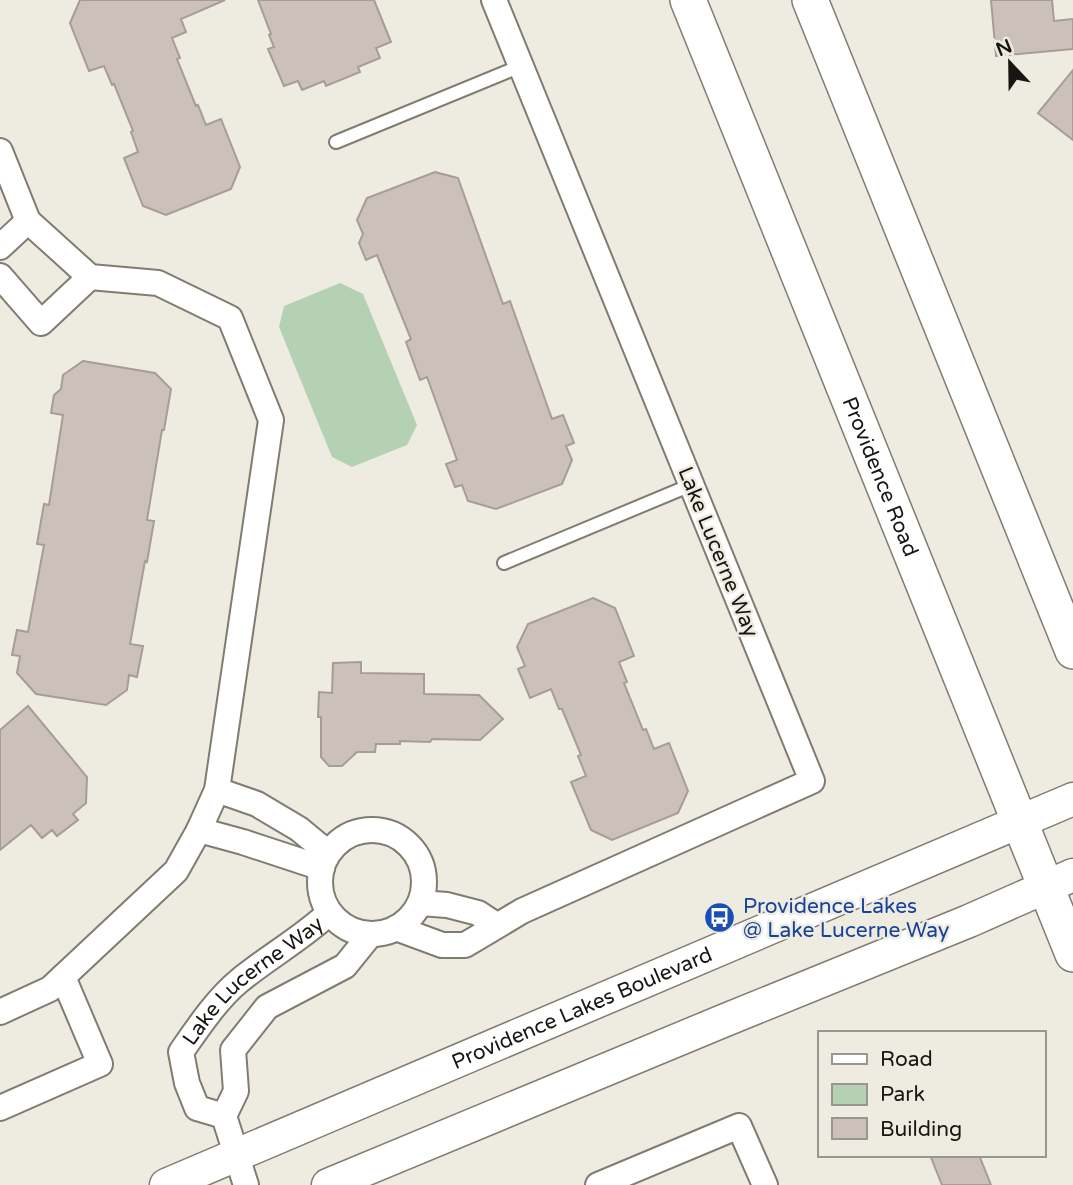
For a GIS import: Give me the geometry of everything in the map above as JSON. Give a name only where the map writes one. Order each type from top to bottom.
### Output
[{"type":"main road","name":"Providence Road","points":[[688,0],[1020,821],[1059,881],[1073,954]]},
{"type":"main road","points":[[810,0],[1073,651]]},
{"type":"street","name":"Lake Lucerne Way","points":[[396,928],[442,945],[465,944],[535,905],[812,781],[494,0]]},
{"type":"street","points":[[0,151],[28,221],[90,277],[158,283],[230,318],[271,420],[217,790],[199,830],[176,871],[64,977],[50,989],[0,1012]]},
{"type":"street","points":[[0,247],[28,221]]},
{"type":"street","points":[[0,276],[41,323],[90,277]]},
{"type":"street","points":[[217,790],[257,804],[299,829],[325,860]]},
{"type":"street","name":"Providence Lakes Boulevard","points":[[166,1185],[241,1170],[1073,799]]},
{"type":"street","points":[[199,830],[325,860]]},
{"type":"street","points":[[372,830],[389,833],[405,841],[416,854],[423,869],[425,887],[420,903],[412,916],[385,933],[354,932],[340,924],[329,913],[322,898],[320,883],[325,860],[340,841],[356,832],[372,830]]},
{"type":"street","points":[[328,1185],[969,921],[1059,881]]},
{"type":"street","points":[[420,903],[447,905],[478,913],[496,925]]},
{"type":"street","name":"Lake Lucerne Way","points":[[329,913],[313,928],[237,982],[202,1021],[181,1052],[187,1083],[197,1108],[224,1116],[236,1091],[233,1050],[258,1018],[267,1007],[345,966],[370,934]]},
{"type":"street","points":[[0,1108],[100,1064],[64,977]]},
{"type":"street","points":[[224,1116],[241,1170]]},
{"type":"street","points":[[598,1185],[739,1126],[765,1185]]},
{"type":"lane","points":[[336,142],[521,66]]},
{"type":"lane","points":[[505,563],[691,485]]},
{"type":"green space","points":[[340,283],[363,294],[417,425],[407,445],[352,467],[332,457],[279,327],[284,306]]},
{"type":"building","points":[[80,0],[225,0],[181,19],[186,32],[172,38],[180,58],[177,59],[206,125],[221,119],[240,167],[231,189],[166,215],[143,206],[124,158],[138,152],[131,132],[133,131],[104,66],[89,71],[70,23]]},
{"type":"building","points":[[258,0],[374,0],[391,42],[376,48],[380,58],[358,67],[360,72],[326,86],[324,81],[302,90],[298,81],[284,86],[268,49],[274,47]]},
{"type":"building","points":[[991,0],[1052,0],[1054,21],[1073,19],[1073,49],[996,56]]},
{"type":"building","points":[[1073,70],[1073,140],[1038,113]]},
{"type":"building","points":[[435,172],[458,178],[503,304],[510,301],[552,419],[563,415],[574,443],[566,446],[572,460],[562,484],[496,509],[468,501],[462,485],[455,487],[446,464],[457,460],[427,377],[420,380],[406,342],[411,339],[377,255],[366,260],[359,243],[363,234],[357,220],[367,198]]},
{"type":"building","points":[[83,361],[155,373],[171,389],[147,520],[154,521],[130,644],[143,646],[137,677],[129,675],[127,690],[106,705],[36,694],[17,673],[20,656],[12,655],[17,630],[28,632],[44,545],[37,544],[44,504],[49,505],[63,415],[51,413],[54,395],[61,389],[63,375]]},
{"type":"building","points":[[593,598],[615,608],[634,656],[619,662],[627,682],[624,683],[643,730],[646,729],[654,749],[669,743],[688,791],[678,813],[612,840],[591,830],[571,782],[586,776],[578,756],[581,755],[562,709],[559,709],[551,689],[530,698],[518,669],[525,666],[517,647],[528,624]]},
{"type":"building","points":[[361,662],[361,673],[424,674],[424,694],[479,695],[503,719],[480,740],[432,739],[430,742],[400,741],[400,744],[376,744],[375,752],[357,752],[342,766],[329,766],[321,757],[319,692],[332,693],[333,663]]},
{"type":"building","points":[[28,706],[87,777],[86,803],[73,814],[78,820],[57,836],[52,830],[42,838],[31,825],[0,850],[0,730]]},
{"type":"building","points":[[931,1157],[980,1157],[991,1185],[942,1185]]},
{"type":"place","name":"Providence Lakes @ Lake Lucerne Way","points":[[720,918]]}]
